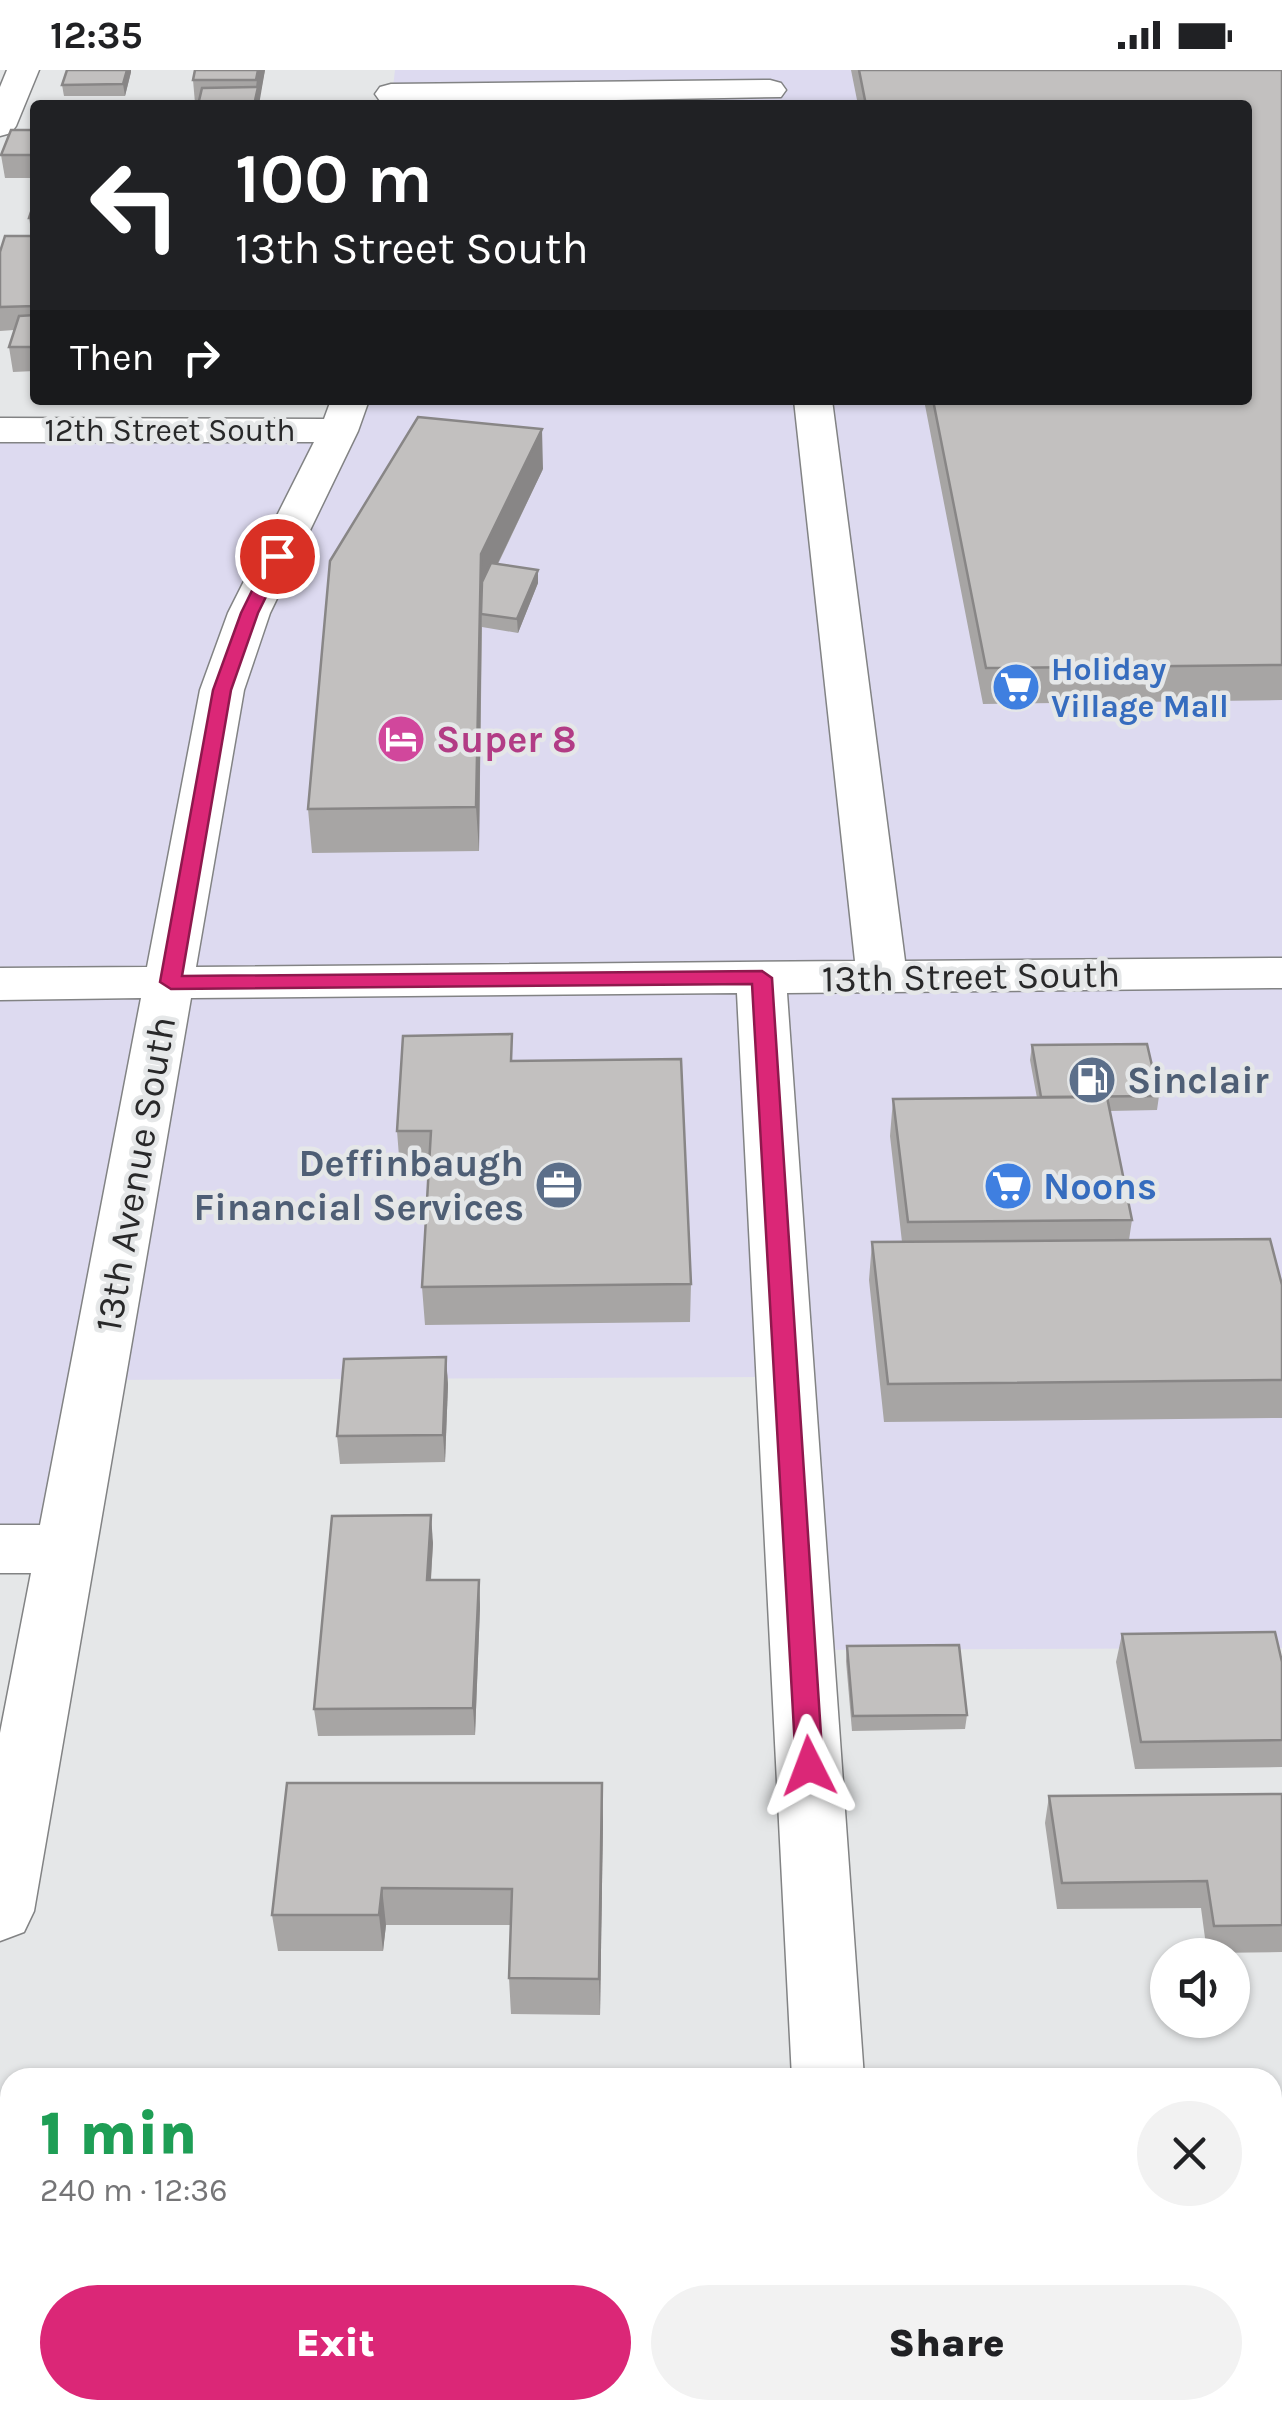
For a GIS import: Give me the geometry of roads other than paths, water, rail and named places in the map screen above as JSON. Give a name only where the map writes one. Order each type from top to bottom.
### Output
[{"type":"street","points":[[0,126],[22,70]]},
{"type":"street","points":[[392,90],[769,88]]},
{"type":"street","points":[[814,405],[882,977]]},
{"type":"street","name":"12th Street South","points":[[0,430],[345,415]]},
{"type":"street","name":"13th Avenue South","points":[[0,1911],[222,690],[249,613],[345,415]]},
{"type":"street","name":"13th Street South","points":[[0,984],[1282,973]]},
{"type":"street","points":[[762,978],[827,2068]]},
{"type":"street","points":[[0,1549],[66,1549]]},
{"type":"place","name":"Holiday Village Mall","points":[[1016,687]]},
{"type":"place","name":"Super 8","points":[[401,739]]},
{"type":"place","name":"Sinclair","points":[[1092,1080]]},
{"type":"place","name":"Deffinbaugh Financial Services","points":[[559,1185]]},
{"type":"place","name":"Noons","points":[[1008,1186]]}]
